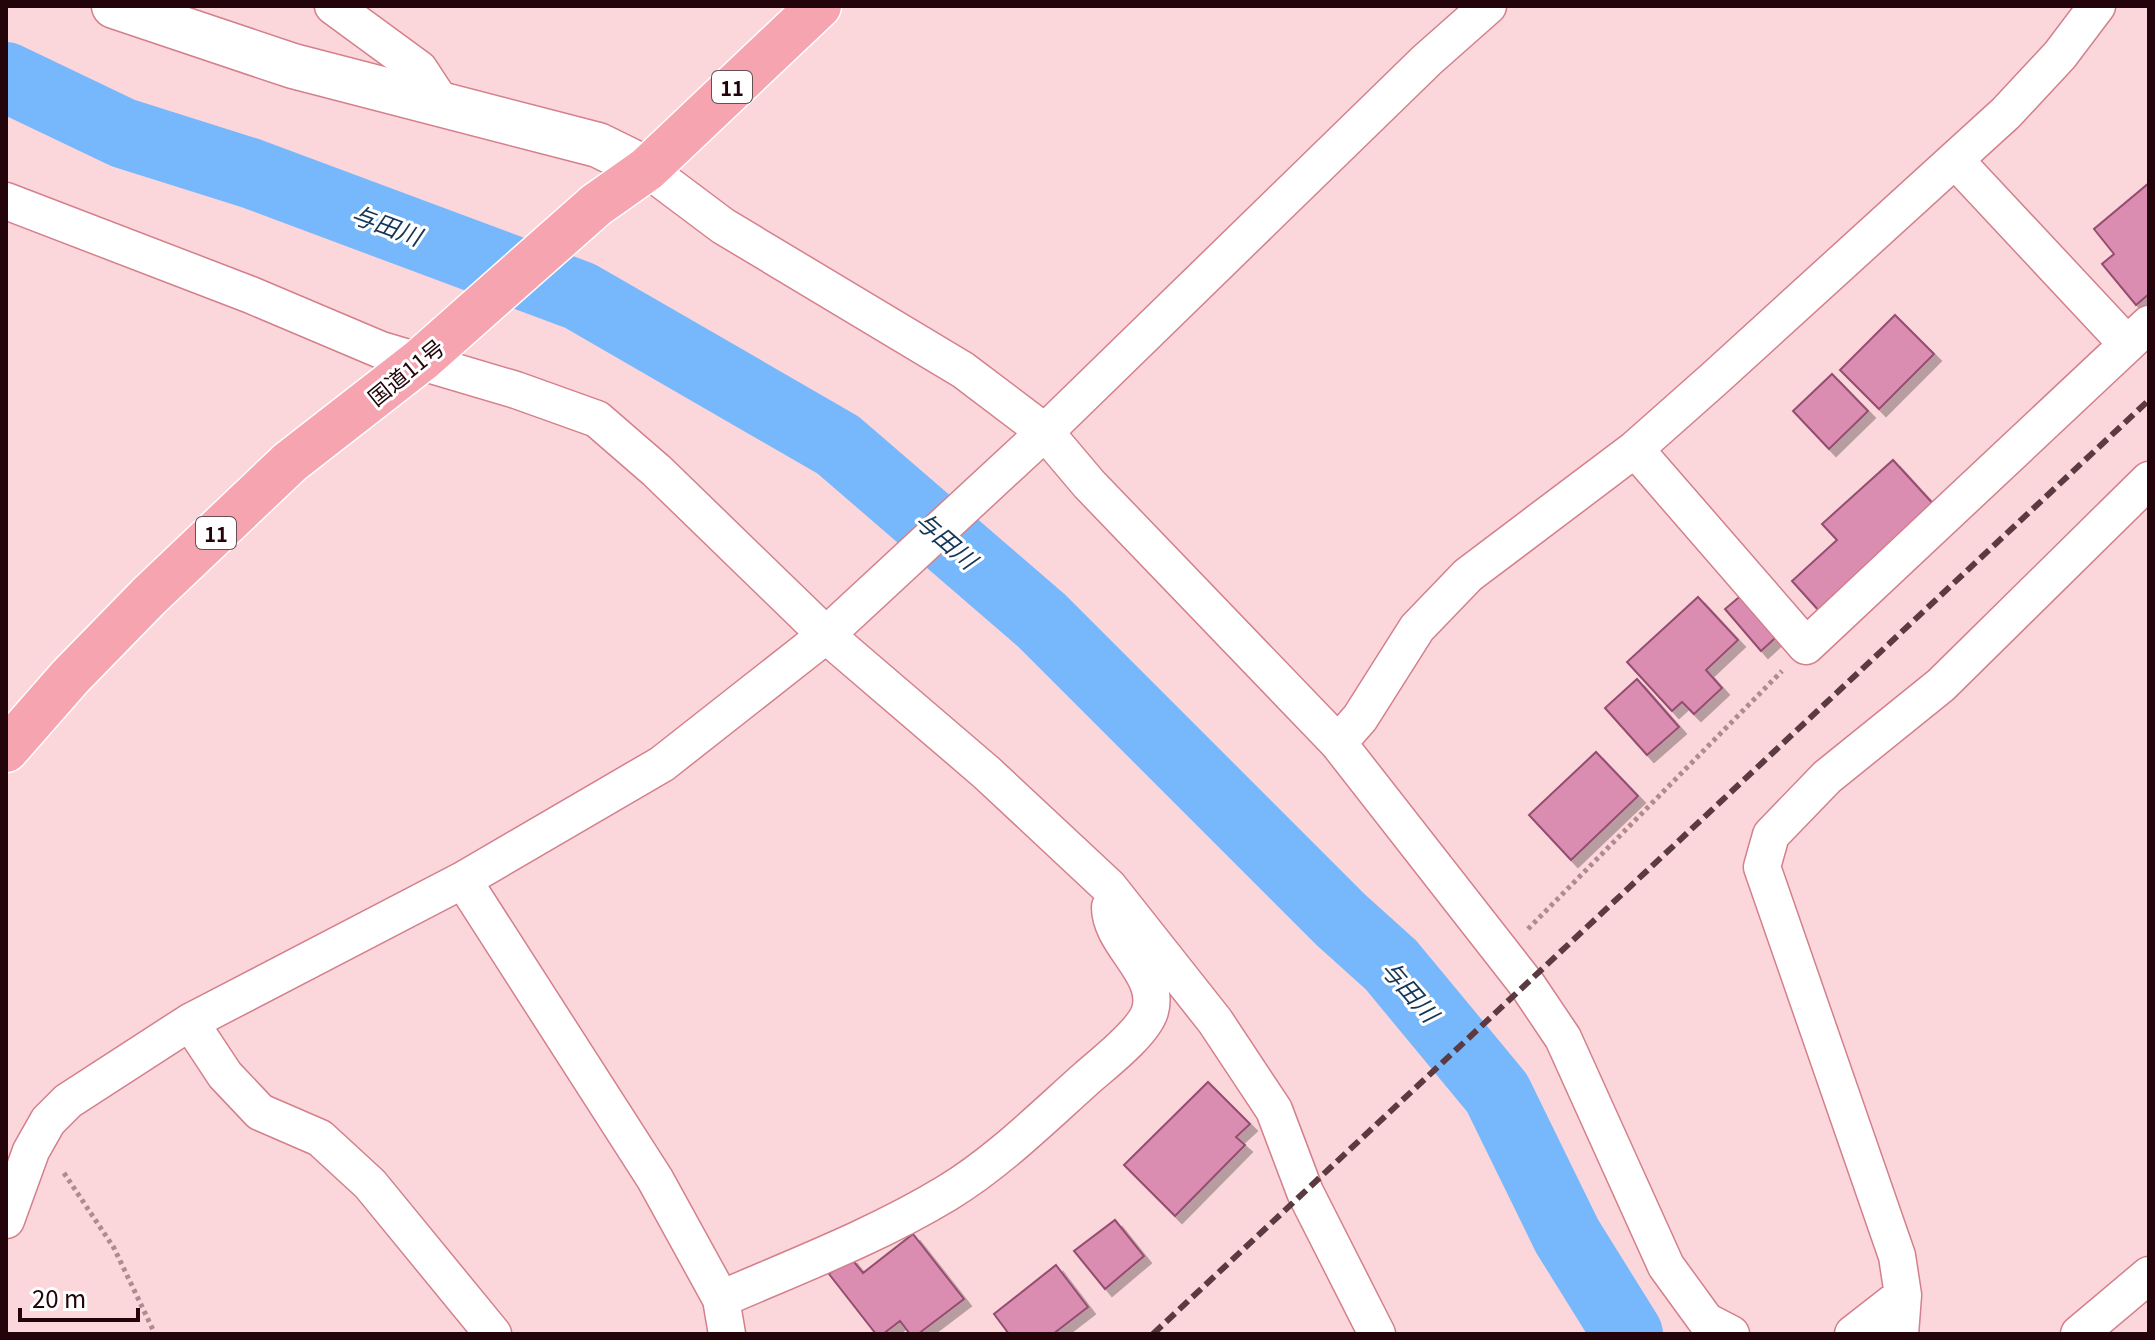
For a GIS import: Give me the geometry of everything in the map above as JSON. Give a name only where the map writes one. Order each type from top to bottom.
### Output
[{"type":"highway","name":"国道11号","points":[[6,750],[70,677],[139,606],[290,462],[434,349],[592,209],[647,169],[819,6]]},
{"type":"street","points":[[114,6],[293,66],[598,145],[647,169],[723,226],[963,370],[1032,444],[1089,484],[1338,743],[1528,986],[1563,1038],[1666,1266],[1706,1321],[1731,1334]]},
{"type":"street","points":[[333,6],[419,69],[442,104]]},
{"type":"street","points":[[6,1220],[31,1151],[48,1121],[68,1101],[190,1022],[463,880],[662,764],[834,626],[1032,444],[1427,60],[1488,6]]},
{"type":"street","points":[[1338,743],[1360,718],[1417,628],[1468,575],[1635,449],[1955,160],[2060,55],[2097,6]]},
{"type":"street","points":[[1635,449],[1806,646],[2138,334],[1955,160]]},
{"type":"street","points":[[6,201],[251,295],[381,350],[434,349],[597,419],[834,626],[1109,887],[1215,1021],[1274,1110],[1305,1192],[1377,1334]]},
{"type":"street","points":[[1900,1334],[1903,1295],[1897,1256],[1762,867],[1771,835],[1827,777],[1941,685],[2149,480]]},
{"type":"street","points":[[463,880],[655,1179],[724,1317],[949,1192],[1029,1130],[1121,1048],[1150,1012],[1149,986],[1110,923],[1109,887]]},
{"type":"street","points":[[190,1022],[225,1075],[260,1112],[320,1138],[370,1184],[493,1334]]},
{"type":"street","points":[[2079,1334],[2149,1275]]},
{"type":"street","points":[[1853,1334],[1903,1295]]},
{"type":"path","points":[[1502,955],[1806,646]]},
{"type":"path","points":[[31,1151],[59,1165],[114,1248],[155,1334]]},
{"type":"building","points":[[2149,183],[2149,294],[2136,305],[2102,264],[2114,254],[2094,229]]},
{"type":"building","points":[[1895,315],[1934,354],[1879,409],[1840,370]]},
{"type":"building","points":[[1832,374],[1868,411],[1829,449],[1793,411]]},
{"type":"building","points":[[1893,460],[1936,507],[1820,612],[1792,581],[1837,540],[1822,524]]},
{"type":"building","points":[[1750,588],[1785,629],[1761,651],[1725,609]]},
{"type":"building","points":[[1698,597],[1738,640],[1706,670],[1722,688],[1694,714],[1682,702],[1672,711],[1627,662]]},
{"type":"building","points":[[1637,679],[1679,727],[1647,755],[1605,708]]},
{"type":"building","points":[[1596,752],[1638,796],[1571,860],[1529,815]]},
{"type":"building","points":[[1208,1082],[1250,1124],[1236,1137],[1245,1145],[1175,1216],[1124,1165]]},
{"type":"building","points":[[1115,1220],[1144,1256],[1105,1289],[1074,1251]]},
{"type":"building","points":[[913,1234],[964,1299],[918,1334],[910,1334],[900,1321],[883,1334],[876,1334],[829,1274],[850,1257],[863,1273]]},
{"type":"building","points":[[1056,1265],[1088,1307],[1053,1334],[1009,1334],[994,1314]]},
{"type":"waterway","name":"与田川","points":[[6,77],[123,133],[250,173],[580,296],[838,445],[1041,620],[1341,920],[1391,965],[1497,1093],[1567,1236],[1628,1334]]},
{"type":"railway","points":[[1153,1334],[2149,400]]}]
